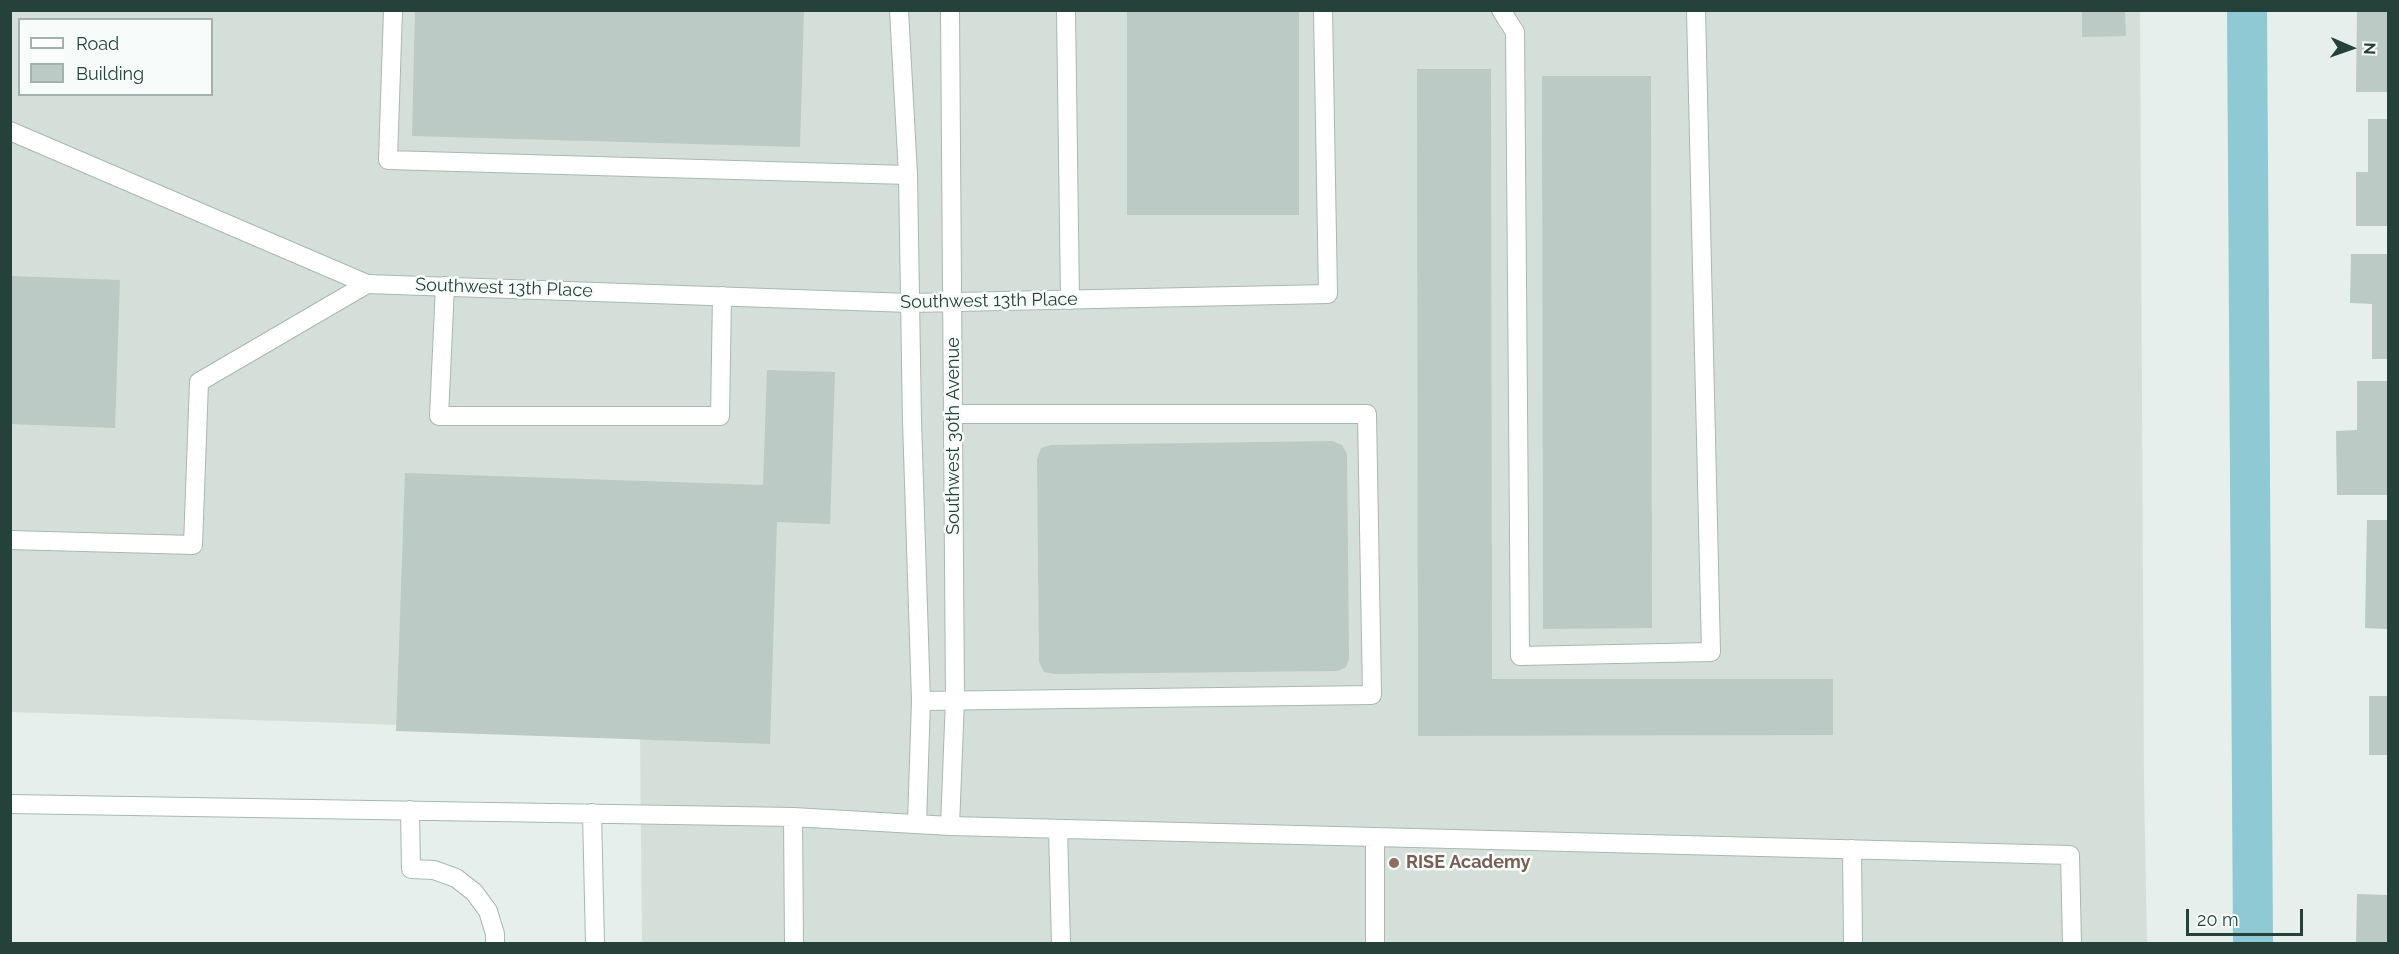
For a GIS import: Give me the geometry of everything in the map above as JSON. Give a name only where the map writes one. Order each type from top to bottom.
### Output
[{"type":"street","points":[[393,10],[388,160],[908,175]]},
{"type":"street","points":[[898,10],[908,175],[912,421],[921,700],[917,823]]},
{"type":"street","name":"Southwest 30th Avenue","points":[[950,10],[955,699],[950,826]]},
{"type":"street","points":[[1066,10],[1070,300]]},
{"type":"street","name":"Southwest 13th Place","points":[[367,284],[910,303],[1328,294],[1323,10]]},
{"type":"street","points":[[1501,10],[1515,32],[1520,656],[1711,652],[1696,10]]},
{"type":"street","points":[[10,131],[367,284]]},
{"type":"street","points":[[10,540],[193,545],[199,382],[367,284]]},
{"type":"street","points":[[445,286],[439,416],[720,416],[722,296]]},
{"type":"street","points":[[921,700],[1372,695],[1367,414],[954,414]]},
{"type":"street","points":[[10,804],[793,817],[950,826],[2070,855],[2072,944]]},
{"type":"street","points":[[410,810],[411,869],[434,870],[456,878],[474,892],[488,911],[495,934],[495,944]]},
{"type":"street","points":[[592,813],[595,944]]},
{"type":"street","points":[[793,817],[794,944]]},
{"type":"street","points":[[1058,829],[1061,944]]},
{"type":"street","points":[[1375,837],[1375,944]]},
{"type":"street","points":[[1852,849],[1853,944]]},
{"type":"shaded area","points":[[11,11],[2140,11],[2147,943],[642,943],[640,733],[11,712]]},
{"type":"building","points":[[415,10],[804,10],[800,147],[412,136]]},
{"type":"building","points":[[1127,10],[1299,10],[1299,215],[1127,215]]},
{"type":"building","points":[[2082,10],[2125,10],[2126,36],[2082,37]]},
{"type":"building","points":[[2357,10],[2388,10],[2388,92],[2356,92]]},
{"type":"building","points":[[1417,69],[1491,69],[1492,679],[1833,679],[1833,735],[1418,736]]},
{"type":"building","points":[[1542,76],[1651,76],[1652,628],[1543,629]]},
{"type":"building","points":[[2368,119],[2388,119],[2388,226],[2356,226],[2356,172],[2368,172]]},
{"type":"building","points":[[2351,254],[2388,254],[2388,359],[2372,359],[2372,304],[2350,303]]},
{"type":"building","points":[[10,276],[120,280],[115,428],[10,424]]},
{"type":"building","points":[[767,370],[835,372],[830,524],[777,522],[770,744],[396,731],[405,473],[763,485]]},
{"type":"building","points":[[2357,381],[2388,381],[2388,495],[2337,495],[2336,431],[2357,430]]},
{"type":"building","points":[[1332,441],[1342,445],[1347,454],[1349,659],[1346,667],[1338,671],[1055,674],[1044,672],[1039,662],[1037,459],[1041,448],[1051,445]]},
{"type":"building","points":[[2367,520],[2388,520],[2388,629],[2365,628]]},
{"type":"building","points":[[2369,696],[2388,696],[2388,755],[2369,755]]},
{"type":"building","points":[[2357,894],[2388,895],[2388,944],[2356,944]]},
{"type":"waterway","points":[[2247,10],[2253,944]]},
{"type":"place","name":"RISE Academy","points":[[1394,863]]}]
